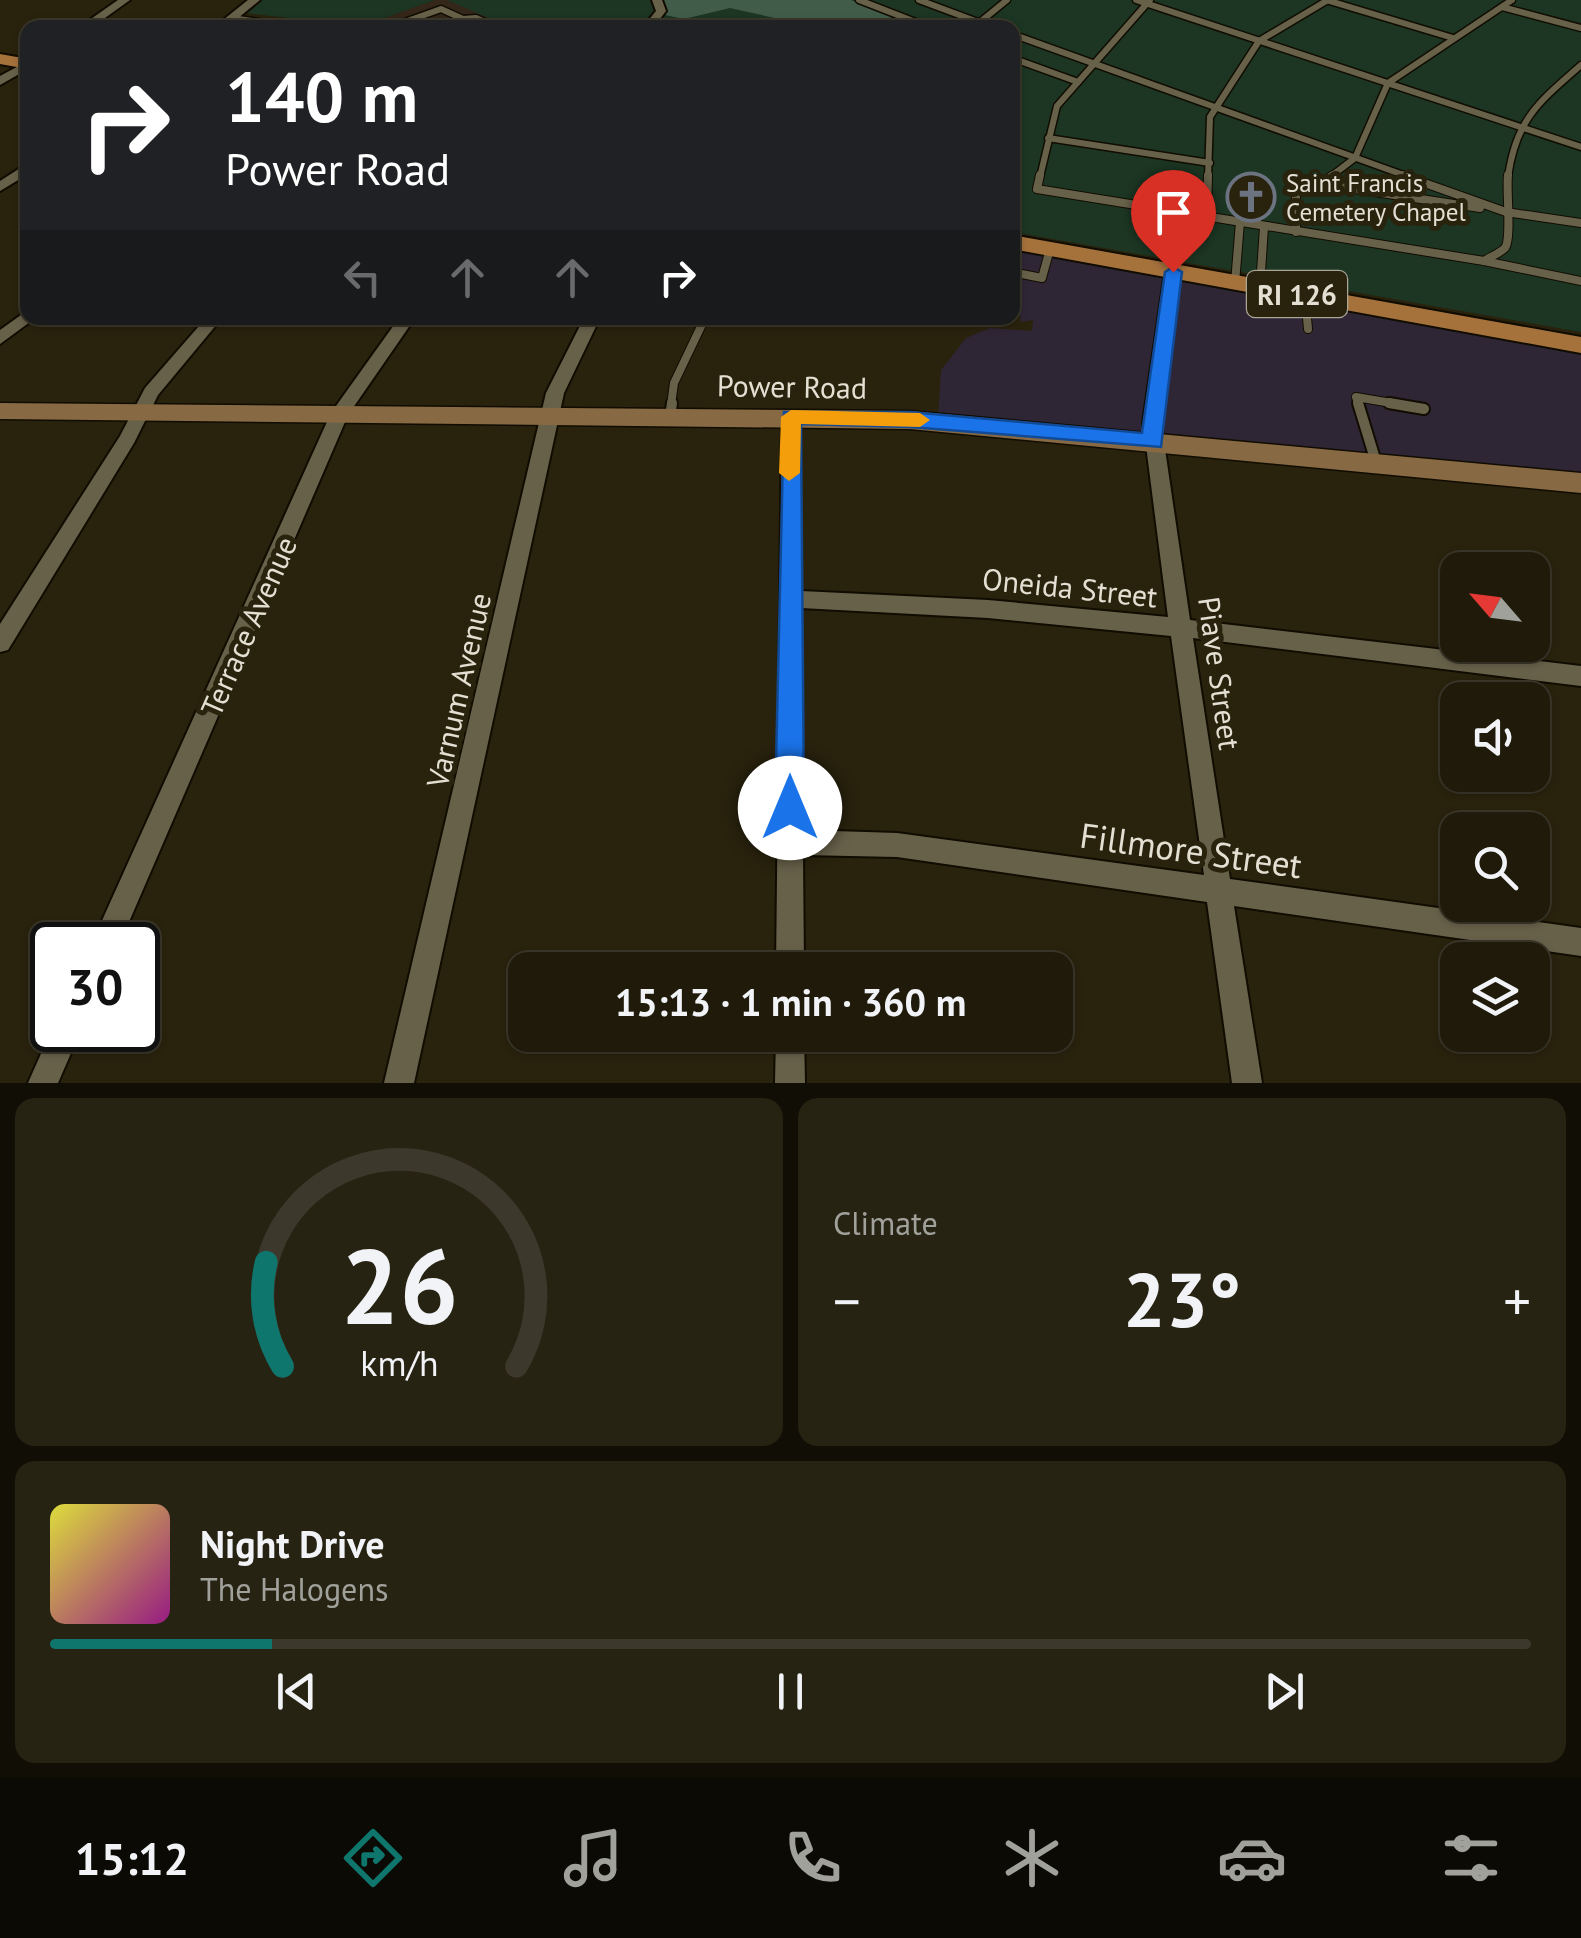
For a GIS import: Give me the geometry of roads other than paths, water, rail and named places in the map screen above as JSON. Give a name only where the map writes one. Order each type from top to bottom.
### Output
[{"type":"main road","name":"RI 126","points":[[1020,243],[1581,345]]},
{"type":"main road","name":"Power Road","points":[[0,411],[910,420],[1581,484]]},
{"type":"street","points":[[95,20],[125,0]]},
{"type":"street","points":[[228,20],[256,0]]},
{"type":"street","name":"Piave Street","points":[[1173,272],[1152,422],[1153,442],[1247,1083]]},
{"type":"street","points":[[0,339],[20,322]]},
{"type":"street","points":[[0,642],[150,392],[208,325]]},
{"type":"street","name":"Terrace Avenue","points":[[115,922],[340,413],[402,325]]},
{"type":"street","name":"Varnum Avenue","points":[[400,1083],[550,415],[564,369],[588,325]]},
{"type":"street","points":[[790,952],[791,417]]},
{"type":"street","name":"Oneida Street","points":[[789,599],[909,601],[1581,676]]},
{"type":"street","name":"Fillmore Street","points":[[790,842],[897,846],[1581,942]]},
{"type":"street","points":[[44,1083],[57,1052]]},
{"type":"street","points":[[790,1052],[790,1083]]},
{"type":"lane","points":[[858,0],[911,20]]},
{"type":"lane","points":[[919,0],[974,20]]},
{"type":"lane","points":[[982,20],[1006,0]]},
{"type":"lane","points":[[1136,0],[1581,147]]},
{"type":"lane","points":[[1207,217],[1210,117],[1259,40],[1327,0],[1453,38]]},
{"type":"lane","points":[[1320,184],[1355,158],[1388,83],[1512,0]]},
{"type":"lane","points":[[1148,2],[1056,106],[1037,189],[1581,280]]},
{"type":"lane","points":[[1502,7],[1581,28]]},
{"type":"lane","points":[[410,20],[441,9],[463,19],[480,20]]},
{"type":"lane","points":[[231,18],[245,20]]},
{"type":"lane","points":[[1020,37],[1506,212]]},
{"type":"lane","points":[[1020,61],[1078,82]]},
{"type":"lane","points":[[1484,261],[1506,246],[1507,159],[1521,126],[1542,98],[1581,66]]},
{"type":"lane","points":[[1571,73],[1581,76]]},
{"type":"lane","points":[[1048,138],[1210,163]]},
{"type":"lane","points":[[1296,232],[1296,190],[1310,182],[1581,223]]},
{"type":"lane","points":[[1240,222],[1248,285]]},
{"type":"lane","points":[[1248,285],[1264,227]]},
{"type":"lane","points":[[1020,274],[1042,278],[1050,249]]},
{"type":"lane","points":[[1305,295],[1308,329]]},
{"type":"lane","points":[[670,417],[674,383],[702,325]]},
{"type":"lane","points":[[1376,464],[1356,397],[1424,409]]},
{"type":"place","name":"Saint Francis Cemetery Chapel","points":[[1251,197]]}]
